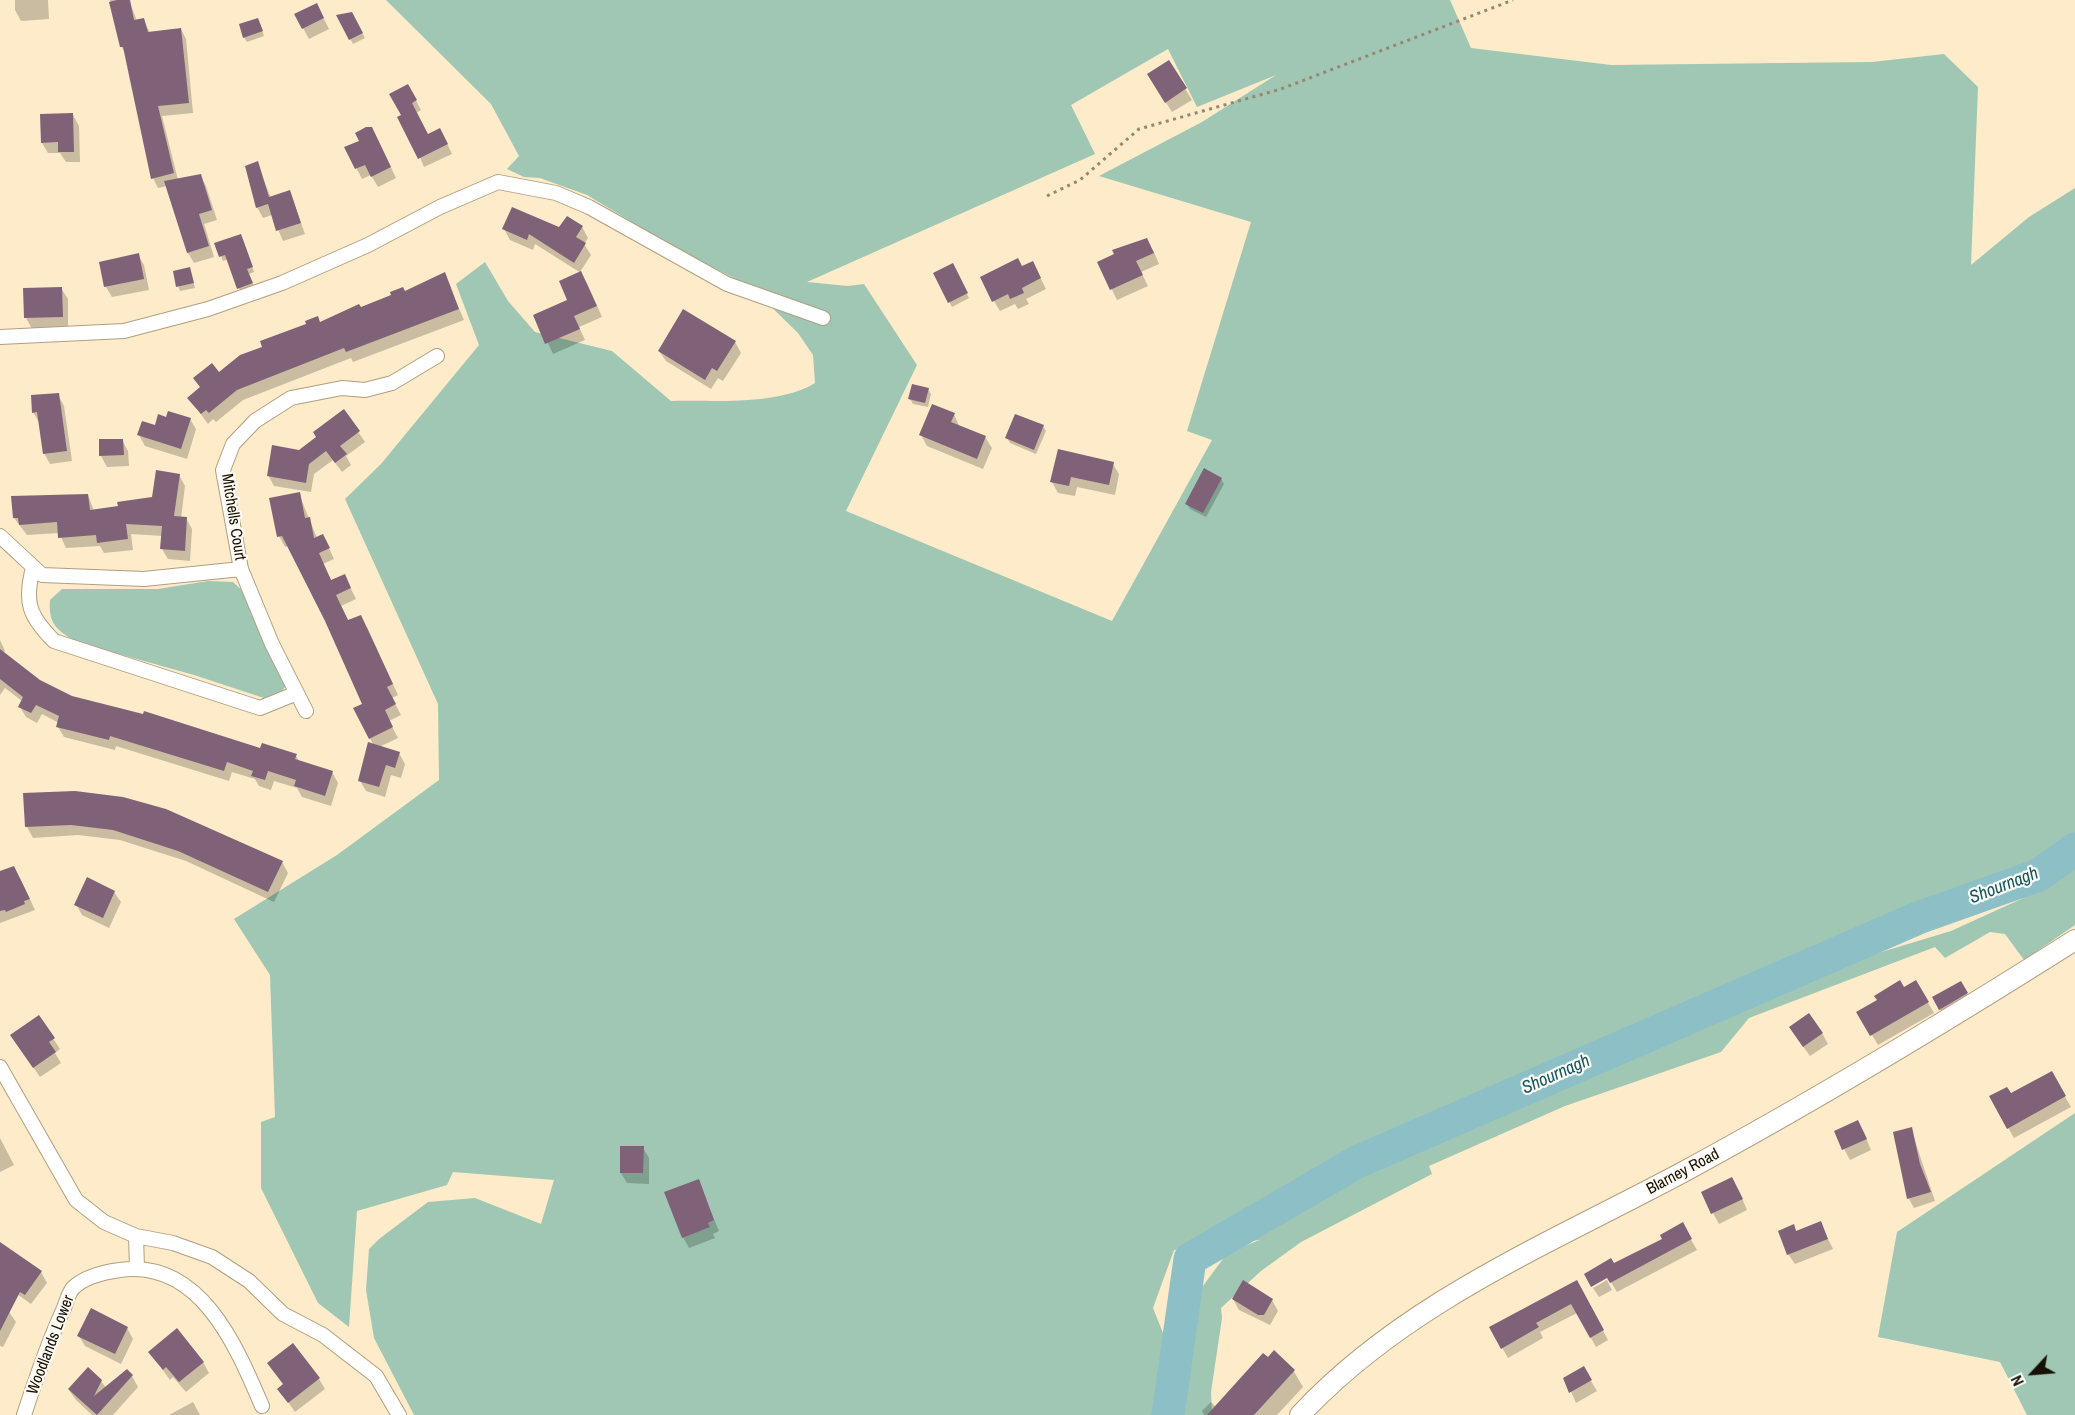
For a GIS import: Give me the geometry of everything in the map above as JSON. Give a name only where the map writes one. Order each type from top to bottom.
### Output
[{"type":"main road","name":"Blarney Road","points":[[1300,1415],[1366,1353],[1403,1324],[1533,1249],[1668,1180],[1849,1079],[2002,988],[2075,939]]},
{"type":"street","points":[[0,337],[124,331],[208,309],[278,285],[368,245],[440,207],[498,182],[556,193],[581,204],[727,284],[823,318]]},
{"type":"street","name":"Mitchells Court","points":[[306,711],[272,644],[241,570],[223,470],[233,444],[255,421],[291,398],[342,388],[365,390],[392,383],[437,356]]},
{"type":"street","name":"Mitchells Court","points":[[0,536],[42,575],[144,579],[241,570]]},
{"type":"street","points":[[33,568],[26,592],[35,622],[54,641],[260,708],[297,693]]},
{"type":"street","points":[[0,1067],[76,1200],[104,1222],[136,1236],[173,1243],[212,1257],[249,1281],[283,1314],[323,1335],[376,1376],[399,1415]]},
{"type":"street","points":[[136,1236],[137,1268]]},
{"type":"street","name":"Woodlands Lower","points":[[24,1415],[44,1352],[73,1288],[103,1273],[137,1268],[184,1283],[206,1304],[241,1356],[262,1406]]},
{"type":"path","points":[[1047,196],[1080,180],[1139,129],[1281,89],[1513,0]]},
{"type":"green space","points":[[386,0],[1450,0],[1471,48],[1611,65],[1872,62],[1944,54],[1978,87],[1971,265],[2029,217],[2075,188],[2075,835],[2039,861],[1800,958],[1779,983],[1951,931],[2030,895],[2075,859],[2075,925],[2024,960],[2005,934],[1990,932],[1945,958],[1935,947],[1749,1018],[1721,1052],[1565,1106],[1429,1166],[1432,1174],[1301,1242],[1261,1271],[1221,1308],[1222,1318],[1211,1392],[1212,1415],[1176,1415],[1200,1290],[1228,1252],[1260,1240],[1174,1250],[1153,1308],[1167,1343],[1155,1415],[414,1415],[374,1338],[366,1290],[369,1249],[428,1202],[475,1198],[541,1224],[554,1180],[453,1172],[447,1185],[357,1211],[349,1327],[318,1303],[261,1188],[261,1122],[275,1117],[270,975],[234,919],[337,855],[439,780],[438,704],[345,499],[381,464],[479,345],[456,284],[485,262],[508,301],[535,332],[612,351],[671,401],[764,399],[800,390],[815,383],[813,355],[798,333],[751,287],[670,245],[587,195],[540,178],[524,177],[507,169],[519,156],[491,104]],"holes":[[[1168,49],[1197,107],[1276,75],[1202,122],[1099,176],[1251,222],[1187,431],[1212,440],[1112,621],[846,511],[917,365],[864,284],[848,286],[807,282],[1095,154],[1071,105]]]},
{"type":"green space","points":[[208,581],[233,582],[247,595],[284,678],[285,687],[279,695],[270,700],[194,675],[76,642],[59,630],[52,621],[50,600],[62,589],[158,589]]},
{"type":"green space","points":[[2075,1113],[2075,1415],[2027,1415],[2000,1362],[1878,1337],[1897,1232]]},
{"type":"building","points":[[130,0],[134,20],[144,18],[148,32],[181,28],[189,103],[158,106],[174,173],[151,179],[123,47],[120,47],[109,2]]},
{"type":"building","points":[[317,3],[324,18],[302,29],[294,14]]},
{"type":"building","points":[[352,12],[363,33],[349,40],[336,15]]},
{"type":"building","points":[[258,18],[263,31],[243,38],[239,24]]},
{"type":"building","points":[[1169,60],[1187,88],[1165,103],[1147,74]]},
{"type":"building","points":[[408,84],[417,100],[412,103],[428,134],[440,128],[448,144],[418,159],[397,117],[401,115],[389,94]]},
{"type":"building","points":[[73,113],[74,152],[58,152],[58,142],[41,143],[40,114]]},
{"type":"building","points":[[366,127],[372,127],[391,167],[371,177],[365,165],[355,169],[344,147],[359,141],[355,133]]},
{"type":"building","points":[[258,161],[269,197],[290,190],[301,223],[276,231],[268,204],[256,208],[245,166]]},
{"type":"building","points":[[201,174],[212,210],[199,214],[209,246],[187,253],[164,181]]},
{"type":"building","points":[[512,207],[559,227],[567,216],[583,226],[576,237],[586,243],[574,263],[529,234],[527,240],[502,229]]},
{"type":"building","points":[[241,234],[253,267],[247,269],[253,283],[237,289],[225,255],[219,257],[214,243]]},
{"type":"building","points":[[1147,238],[1154,253],[1136,261],[1143,275],[1110,290],[1097,262],[1114,254],[1112,250]]},
{"type":"building","points":[[139,253],[144,279],[104,287],[99,262]]},
{"type":"building","points":[[1018,258],[1022,266],[1033,261],[1041,278],[1022,288],[1024,293],[1010,299],[1008,294],[992,302],[980,277]]},
{"type":"building","points":[[953,263],[968,293],[948,303],[933,273]]},
{"type":"building","points":[[190,267],[194,283],[176,287],[173,271]]},
{"type":"building","points":[[581,271],[597,306],[574,316],[580,329],[545,344],[533,315],[567,300],[559,281]]},
{"type":"building","points":[[445,272],[459,309],[346,352],[344,348],[237,390],[209,413],[206,410],[201,414],[187,398],[200,387],[193,378],[212,363],[219,372],[240,355],[262,347],[260,341],[306,324],[305,321],[318,316],[320,322],[359,304],[361,307],[391,295],[390,292],[403,287],[405,291]]},
{"type":"building","points":[[62,287],[63,317],[24,318],[23,288]]},
{"type":"building","points":[[683,309],[736,341],[717,371],[712,368],[705,380],[658,351]]},
{"type":"building","points":[[912,384],[929,388],[925,403],[908,399]]},
{"type":"building","points":[[59,393],[67,451],[43,454],[37,412],[32,413],[31,395]]},
{"type":"building","points":[[932,404],[955,413],[951,422],[986,436],[977,459],[919,435]]},
{"type":"building","points":[[344,409],[360,431],[340,446],[347,454],[335,463],[326,451],[309,464],[306,483],[267,476],[272,445],[299,450],[316,437],[313,432]]},
{"type":"building","points":[[168,411],[191,418],[181,449],[137,435],[142,421],[155,425],[158,414],[166,417]]},
{"type":"building","points":[[1015,414],[1044,425],[1034,450],[1005,438]]},
{"type":"building","points":[[99,439],[123,439],[124,455],[99,456]]},
{"type":"building","points":[[1058,449],[1114,462],[1109,485],[1071,477],[1069,486],[1050,482]]},
{"type":"building","points":[[1204,468],[1222,478],[1203,513],[1185,504]]},
{"type":"building","points":[[156,470],[180,474],[174,516],[187,517],[185,551],[160,549],[162,526],[126,524],[128,539],[97,543],[96,535],[58,538],[57,522],[19,525],[18,518],[13,518],[11,496],[88,494],[90,510],[118,506],[117,502],[152,497]]},
{"type":"building","points":[[300,492],[305,518],[310,517],[314,538],[323,534],[330,548],[319,553],[331,580],[345,574],[351,588],[336,595],[348,620],[361,615],[393,684],[387,687],[396,704],[385,710],[393,727],[369,739],[353,708],[362,704],[325,621],[282,536],[277,537],[269,498]]},
{"type":"building","points":[[0,649],[40,680],[72,696],[143,714],[144,711],[260,748],[262,743],[297,754],[295,759],[333,771],[325,796],[294,786],[296,780],[268,771],[265,780],[251,776],[253,771],[227,762],[224,771],[110,736],[109,740],[56,727],[59,716],[36,705],[31,713],[18,707],[23,697],[0,679]]},
{"type":"building","points":[[368,742],[400,752],[395,768],[386,765],[379,787],[358,781]]},
{"type":"building","points":[[75,791],[123,797],[166,809],[283,861],[268,892],[178,851],[113,830],[71,825],[25,827],[23,793]]},
{"type":"building","points":[[14,866],[30,899],[24,901],[25,904],[6,912],[5,910],[0,911],[0,871]]},
{"type":"building","points":[[87,877],[115,891],[103,918],[74,905]]},
{"type":"building","points":[[1900,980],[1904,987],[1916,980],[1929,1002],[1870,1036],[1856,1012],[1877,1000],[1874,996]]},
{"type":"building","points":[[1961,981],[1968,993],[1939,1010],[1932,997]]},
{"type":"building","points":[[1809,1013],[1823,1033],[1803,1047],[1789,1027]]},
{"type":"building","points":[[39,1015],[55,1038],[49,1042],[56,1052],[33,1068],[10,1035]]},
{"type":"building","points":[[2052,1071],[2066,1096],[2007,1129],[1989,1096],[2007,1087],[2011,1093]]},
{"type":"building","points":[[1858,1120],[1867,1139],[1842,1150],[1834,1131]]},
{"type":"building","points":[[1912,1127],[1920,1164],[1931,1192],[1907,1199],[1893,1132]]},
{"type":"building","points":[[620,1146],[644,1146],[643,1173],[620,1173]]},
{"type":"building","points":[[1732,1177],[1743,1199],[1711,1214],[1701,1192]]},
{"type":"building","points":[[699,1179],[714,1220],[708,1223],[710,1227],[682,1238],[664,1192]]},
{"type":"building","points":[[1821,1221],[1828,1239],[1787,1255],[1778,1231],[1794,1224],[1796,1231]]},
{"type":"building","points":[[1683,1222],[1692,1239],[1610,1283],[1607,1278],[1591,1287],[1584,1274],[1611,1258],[1614,1263],[1662,1239],[1660,1235]]},
{"type":"building","points":[[0,1242],[42,1271],[25,1295],[20,1292],[0,1331]]},
{"type":"building","points":[[1243,1280],[1273,1299],[1264,1315],[1258,1315],[1232,1299]]},
{"type":"building","points":[[1577,1280],[1604,1330],[1590,1338],[1571,1304],[1536,1323],[1539,1327],[1501,1349],[1489,1327]]},
{"type":"building","points":[[91,1308],[128,1327],[115,1354],[77,1336]]},
{"type":"building","points":[[177,1328],[204,1362],[179,1382],[166,1367],[163,1370],[148,1352]]},
{"type":"building","points":[[293,1343],[320,1378],[288,1403],[277,1389],[283,1384],[267,1363]]},
{"type":"building","points":[[1274,1350],[1295,1370],[1254,1415],[1207,1415],[1263,1353],[1268,1357]]},
{"type":"building","points":[[1584,1366],[1592,1380],[1569,1393],[1563,1378]]},
{"type":"building","points":[[88,1367],[102,1380],[94,1396],[127,1369],[133,1375],[97,1415],[68,1389]]},
{"type":"waterway","name":"Shournagh","points":[[1168,1415],[1190,1259],[1357,1162],[1918,918],[2039,875],[2075,849]]}]
